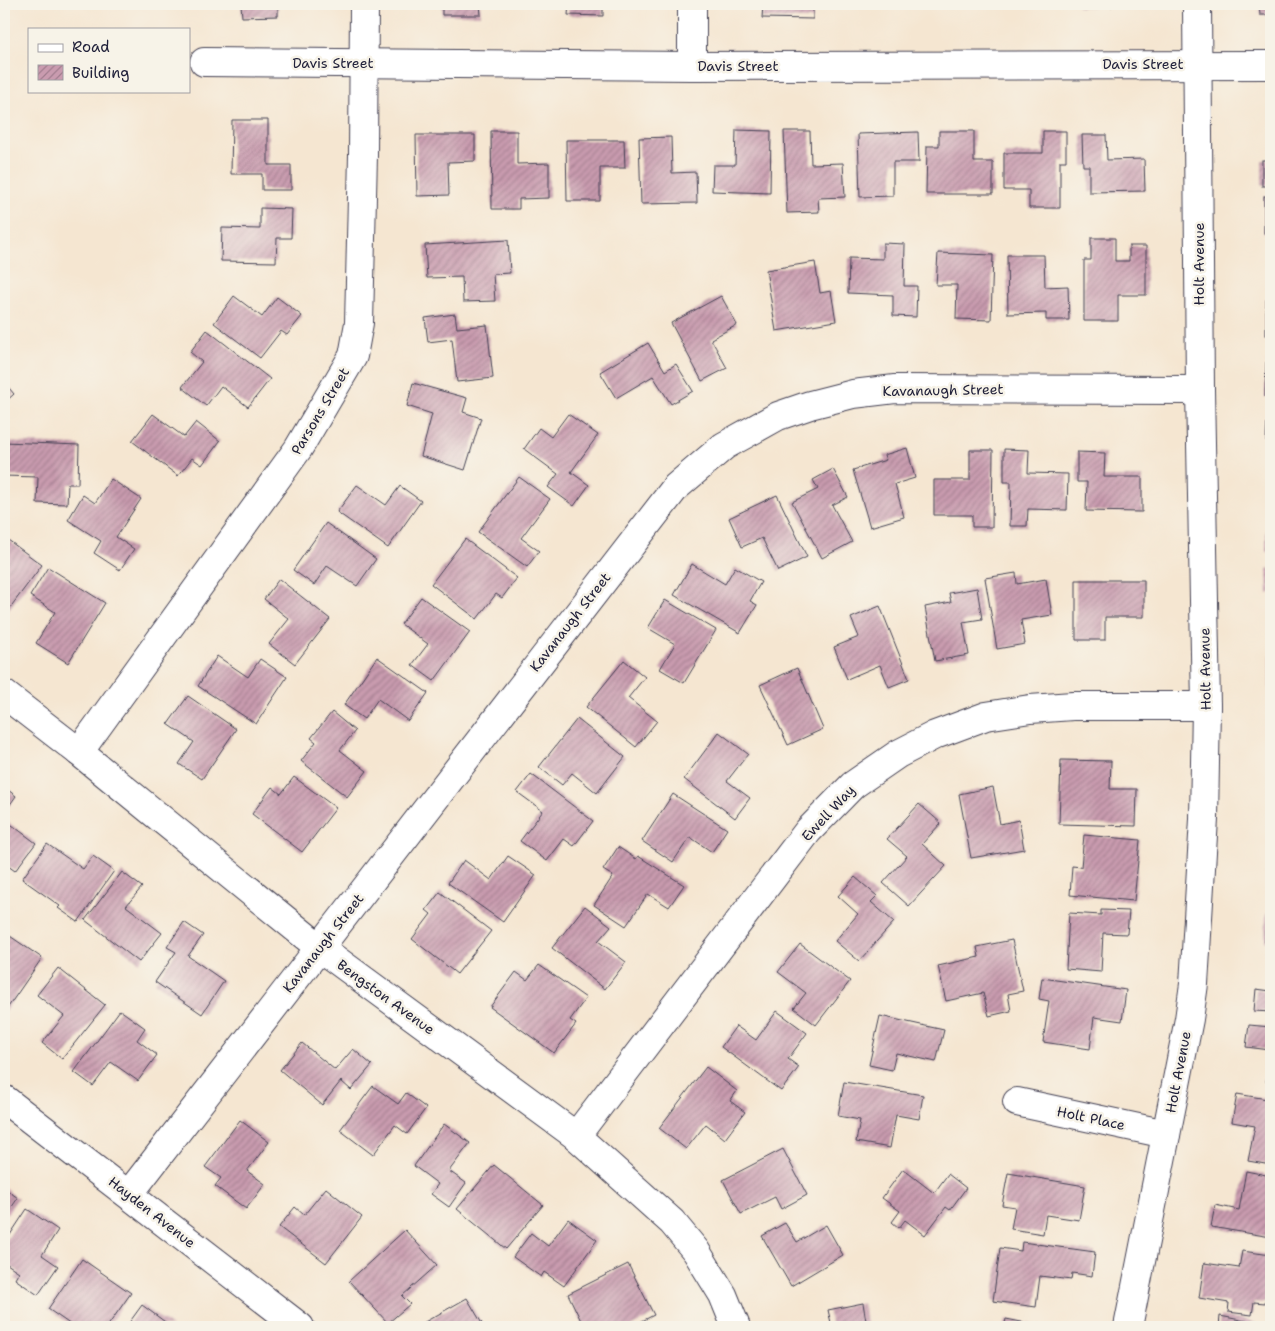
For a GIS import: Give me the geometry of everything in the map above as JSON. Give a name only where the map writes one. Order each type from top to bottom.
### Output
[{"type":"street","name":"Parsons Street","points":[[79,752],[298,449],[353,356],[359,322],[364,155],[364,4]]},
{"type":"street","points":[[692,4],[692,66]]},
{"type":"street","name":"Holt Avenue","points":[[1128,1327],[1194,984],[1204,818],[1206,706],[1200,390],[1197,4]]},
{"type":"street","name":"Davis Street","points":[[204,62],[692,66],[1271,65]]},
{"type":"street","name":"Kavanaugh Street","points":[[129,1194],[676,487],[724,446],[778,416],[810,405],[853,394],[895,389],[1200,390]]},
{"type":"street","name":"Bengston Avenue","points":[[4,694],[79,752],[320,948],[576,1136],[678,1229],[696,1251],[723,1295],[736,1327]]},
{"type":"street","name":"Ewell Way","points":[[576,1136],[808,832],[853,785],[898,754],[935,735],[986,716],[1030,709],[1073,706],[1206,706]]},
{"type":"street","name":"Hayden Avenue","points":[[4,1099],[300,1327]]},
{"type":"street","name":"Holt Place","points":[[1017,1102],[1166,1134]]},
{"type":"building","points":[[241,4],[278,4],[278,16],[242,17]]},
{"type":"building","points":[[442,4],[480,4],[481,15],[442,15]]},
{"type":"building","points":[[569,4],[603,4],[603,16],[568,15]]},
{"type":"building","points":[[763,4],[813,4],[813,19],[762,18]]},
{"type":"building","points":[[1078,4],[1111,4],[1111,7],[1078,7]]},
{"type":"building","points":[[1259,4],[1271,4],[1271,15],[1260,15]]},
{"type":"building","points":[[232,120],[268,120],[268,165],[291,165],[291,190],[262,190],[262,174],[231,174]]},
{"type":"building","points":[[736,130],[771,131],[770,193],[712,191],[713,165],[735,165]]},
{"type":"building","points":[[491,131],[517,131],[517,164],[549,163],[549,198],[519,199],[519,209],[492,209]]},
{"type":"building","points":[[784,131],[810,131],[811,164],[843,163],[845,197],[818,198],[819,212],[787,213]]},
{"type":"building","points":[[939,131],[974,131],[974,162],[993,162],[993,194],[926,194],[927,146],[939,146]]},
{"type":"building","points":[[1043,131],[1066,131],[1066,161],[1060,161],[1060,208],[1029,208],[1029,190],[1004,190],[1004,153],[1043,153]]},
{"type":"building","points":[[918,132],[919,162],[893,162],[893,196],[860,197],[858,134]]},
{"type":"building","points":[[416,135],[475,135],[475,161],[448,162],[449,195],[417,196]]},
{"type":"building","points":[[1082,135],[1106,135],[1107,160],[1144,159],[1145,191],[1089,192],[1089,166],[1083,166]]},
{"type":"building","points":[[671,137],[672,173],[696,172],[697,203],[641,204],[639,138]]},
{"type":"building","points":[[566,140],[624,140],[625,168],[600,168],[600,201],[567,201]]},
{"type":"building","points":[[1262,160],[1271,160],[1271,186],[1262,186]]},
{"type":"building","points":[[1264,196],[1271,196],[1271,233],[1264,233]]},
{"type":"building","points":[[260,208],[292,209],[291,238],[277,238],[276,262],[221,261],[222,228],[260,229]]},
{"type":"building","points":[[1091,238],[1115,238],[1115,261],[1129,261],[1129,246],[1146,246],[1146,295],[1118,295],[1118,321],[1084,321],[1084,260],[1091,260]]},
{"type":"building","points":[[508,240],[510,273],[493,274],[495,301],[463,302],[462,277],[427,278],[425,245]]},
{"type":"building","points":[[883,243],[905,244],[904,286],[917,286],[916,317],[893,316],[893,295],[848,293],[849,258],[883,259]]},
{"type":"building","points":[[938,253],[993,255],[991,320],[956,319],[957,285],[936,285]]},
{"type":"building","points":[[1007,255],[1044,255],[1045,287],[1068,286],[1069,320],[1046,320],[1046,313],[1008,314]]},
{"type":"building","points":[[815,262],[820,293],[831,291],[836,321],[776,331],[766,270]]},
{"type":"building","points":[[234,296],[262,317],[277,297],[302,316],[287,335],[281,331],[260,358],[214,323]]},
{"type":"building","points":[[721,296],[737,325],[711,339],[727,368],[702,381],[671,323]]},
{"type":"building","points":[[1266,300],[1271,300],[1271,335],[1266,335]]},
{"type":"building","points":[[455,314],[457,328],[487,325],[493,378],[457,382],[452,339],[428,342],[425,318]]},
{"type":"building","points":[[207,330],[270,379],[248,407],[221,386],[206,406],[182,387],[202,362],[190,352]]},
{"type":"building","points":[[648,343],[665,371],[676,364],[693,391],[671,404],[653,376],[616,398],[600,372]]},
{"type":"building","points":[[1266,362],[1271,362],[1271,397],[1265,397]]},
{"type":"building","points":[[4,382],[14,394],[4,403]]},
{"type":"building","points":[[413,383],[467,398],[463,412],[481,418],[465,470],[421,456],[432,414],[407,406]]},
{"type":"building","points":[[153,414],[184,437],[196,422],[220,441],[202,465],[192,458],[178,476],[132,441]]},
{"type":"building","points":[[568,414],[598,435],[571,472],[589,485],[574,506],[548,487],[558,474],[524,449],[539,428],[551,437]]},
{"type":"building","points":[[1267,415],[1271,415],[1271,442],[1266,442]]},
{"type":"building","points":[[4,442],[79,445],[78,484],[68,484],[67,504],[37,503],[38,477],[4,476]]},
{"type":"building","points":[[907,448],[915,478],[895,484],[904,517],[870,527],[853,470],[886,460],[884,455]]},
{"type":"building","points":[[1004,449],[1029,450],[1028,473],[1068,474],[1067,510],[1028,509],[1027,526],[1010,526],[1011,482],[1004,482]]},
{"type":"building","points":[[970,450],[993,450],[992,527],[972,527],[972,515],[934,515],[934,480],[970,480]]},
{"type":"building","points":[[1077,452],[1105,453],[1104,477],[1142,477],[1142,512],[1086,511],[1087,482],[1077,482]]},
{"type":"building","points":[[833,469],[848,497],[832,505],[852,542],[822,558],[792,502],[818,489],[813,480]]},
{"type":"building","points":[[519,477],[550,499],[521,538],[539,551],[527,567],[478,532]]},
{"type":"building","points":[[111,479],[141,499],[116,537],[134,549],[120,570],[94,553],[101,541],[68,520],[83,495],[95,503]]},
{"type":"building","points":[[357,485],[386,505],[400,486],[421,501],[388,548],[337,512]]},
{"type":"building","points":[[777,495],[807,557],[778,571],[762,538],[742,547],[729,518]]},
{"type":"building","points":[[326,523],[376,559],[357,586],[327,566],[314,585],[293,570]]},
{"type":"building","points":[[1266,530],[1271,530],[1271,552],[1266,552]]},
{"type":"building","points":[[4,537],[42,565],[6,613],[4,611]]},
{"type":"building","points":[[465,539],[517,578],[502,598],[496,594],[477,619],[431,584]]},
{"type":"building","points":[[692,564],[725,584],[735,567],[761,582],[750,601],[757,605],[740,633],[674,595]]},
{"type":"building","points":[[48,567],[105,603],[68,663],[36,643],[55,612],[30,596]]},
{"type":"building","points":[[1271,568],[1271,593],[1268,594],[1267,569]]},
{"type":"building","points":[[1016,573],[1017,584],[1046,579],[1052,615],[1021,620],[1025,644],[997,649],[985,578]]},
{"type":"building","points":[[279,579],[330,619],[295,664],[269,644],[289,619],[264,599]]},
{"type":"building","points":[[1076,580],[1144,580],[1144,617],[1105,617],[1105,640],[1076,640]]},
{"type":"building","points":[[977,588],[982,619],[963,622],[969,655],[935,661],[925,607],[951,602],[949,593]]},
{"type":"building","points":[[421,597],[470,632],[434,681],[412,665],[428,644],[401,624]]},
{"type":"building","points":[[665,600],[716,630],[684,683],[660,669],[675,644],[648,628]]},
{"type":"building","points":[[880,606],[909,679],[889,687],[880,665],[847,679],[834,647],[859,637],[851,618]]},
{"type":"building","points":[[1269,655],[1271,655],[1271,691],[1269,691]]},
{"type":"building","points":[[217,656],[248,677],[260,659],[287,677],[256,724],[198,686]]},
{"type":"building","points":[[377,657],[428,693],[408,721],[378,699],[364,719],[344,705]]},
{"type":"building","points":[[624,660],[645,677],[628,698],[657,721],[636,747],[586,707]]},
{"type":"building","points":[[797,668],[823,729],[788,745],[760,685]]},
{"type":"building","points":[[188,696],[236,729],[202,779],[179,764],[194,742],[168,724]]},
{"type":"building","points":[[332,712],[355,731],[340,750],[367,771],[347,797],[301,761],[316,742],[311,738]]},
{"type":"building","points":[[577,719],[625,757],[597,793],[572,773],[562,785],[539,767]]},
{"type":"building","points":[[719,732],[748,754],[727,781],[750,798],[735,818],[684,779]]},
{"type":"building","points":[[1061,760],[1111,761],[1110,789],[1137,789],[1136,826],[1059,824]]},
{"type":"building","points":[[531,774],[593,821],[574,846],[564,839],[547,861],[520,841],[543,811],[517,792]]},
{"type":"building","points":[[294,777],[336,808],[302,852],[252,814],[272,787],[281,794]]},
{"type":"building","points":[[4,787],[16,796],[4,813]]},
{"type":"building","points":[[993,787],[1000,824],[1019,820],[1024,849],[971,858],[959,794]]},
{"type":"building","points":[[673,794],[727,829],[712,852],[690,837],[673,862],[642,841]]},
{"type":"building","points":[[919,804],[941,823],[922,844],[946,866],[909,906],[883,883],[907,856],[887,839]]},
{"type":"building","points":[[4,819],[36,843],[15,871],[4,863]]},
{"type":"building","points":[[1084,835],[1140,840],[1134,901],[1070,895],[1072,866],[1081,867]]},
{"type":"building","points":[[47,844],[83,869],[93,856],[114,871],[78,922],[58,908],[60,906],[22,879]]},
{"type":"building","points":[[618,847],[636,859],[638,856],[684,885],[669,907],[648,894],[626,926],[594,905],[613,876],[603,870]]},
{"type":"building","points":[[508,856],[536,875],[503,922],[448,883],[464,860],[491,880]]},
{"type":"building","points":[[122,872],[142,887],[126,906],[162,933],[139,962],[85,920]]},
{"type":"building","points":[[855,877],[877,896],[871,902],[894,922],[859,961],[835,941],[858,914],[838,896]]},
{"type":"building","points":[[440,892],[491,931],[457,974],[412,939],[431,914],[426,910]]},
{"type":"building","points":[[585,906],[611,926],[598,941],[626,962],[605,989],[552,948]]},
{"type":"building","points":[[1101,910],[1129,911],[1127,934],[1103,933],[1101,972],[1066,969],[1069,913],[1101,915]]},
{"type":"building","points":[[1266,914],[1271,914],[1271,942],[1265,942]]},
{"type":"building","points":[[184,922],[203,935],[188,956],[224,981],[202,1014],[155,982],[176,952],[167,947]]},
{"type":"building","points":[[4,932],[42,958],[4,1013]]},
{"type":"building","points":[[1012,940],[1023,991],[1008,994],[1011,1011],[989,1016],[983,993],[946,1001],[938,966],[979,957],[977,947]]},
{"type":"building","points":[[800,944],[850,981],[816,1025],[794,1008],[806,993],[778,972]]},
{"type":"building","points":[[539,965],[586,998],[570,1020],[576,1024],[554,1053],[490,1007],[516,972],[527,980]]},
{"type":"building","points":[[58,968],[105,1005],[62,1059],[42,1043],[64,1016],[37,995]]},
{"type":"building","points":[[1042,978],[1126,990],[1122,1021],[1094,1017],[1090,1049],[1043,1042],[1049,1001],[1039,999]]},
{"type":"building","points":[[1256,989],[1271,991],[1271,1012],[1254,1011]]},
{"type":"building","points":[[120,1010],[145,1028],[137,1040],[157,1055],[138,1081],[111,1062],[93,1086],[74,1072]]},
{"type":"building","points":[[777,1011],[807,1033],[788,1059],[799,1067],[781,1091],[721,1047],[736,1026],[756,1040]]},
{"type":"building","points":[[880,1016],[944,1030],[936,1062],[896,1053],[892,1070],[869,1065]]},
{"type":"building","points":[[1249,1025],[1271,1027],[1271,1083],[1266,1082],[1270,1050],[1246,1047]]},
{"type":"building","points":[[302,1043],[335,1070],[353,1049],[372,1065],[351,1090],[341,1081],[322,1105],[280,1070]]},
{"type":"building","points":[[706,1067],[737,1091],[730,1101],[745,1112],[725,1139],[706,1124],[686,1149],[659,1128]]},
{"type":"building","points":[[844,1082],[923,1095],[919,1119],[896,1115],[890,1148],[856,1142],[860,1120],[838,1116]]},
{"type":"building","points":[[373,1086],[398,1104],[406,1093],[426,1108],[407,1134],[395,1125],[373,1155],[340,1130]]},
{"type":"building","points":[[1237,1094],[1267,1099],[1266,1106],[1271,1107],[1271,1165],[1248,1161],[1255,1126],[1232,1122]]},
{"type":"building","points":[[240,1120],[269,1142],[247,1171],[265,1184],[246,1209],[215,1186],[221,1178],[205,1167]]},
{"type":"building","points":[[444,1124],[470,1143],[449,1171],[466,1183],[449,1207],[431,1194],[438,1184],[414,1166]]},
{"type":"building","points":[[783,1149],[807,1195],[781,1209],[775,1197],[741,1214],[723,1180]]},
{"type":"building","points":[[494,1165],[543,1205],[506,1249],[457,1209]]},
{"type":"building","points":[[903,1169],[934,1193],[948,1174],[966,1188],[950,1210],[946,1207],[925,1235],[905,1220],[899,1228],[892,1222],[900,1211],[882,1198]]},
{"type":"building","points":[[1246,1171],[1271,1176],[1271,1237],[1211,1227],[1215,1205],[1239,1210]]},
{"type":"building","points":[[1008,1173],[1085,1186],[1079,1220],[1046,1215],[1043,1234],[1011,1229],[1015,1207],[1002,1205]]},
{"type":"building","points":[[4,1188],[18,1198],[4,1218]]},
{"type":"building","points":[[326,1188],[362,1217],[326,1263],[279,1227],[295,1207],[304,1215]]},
{"type":"building","points":[[27,1209],[58,1230],[42,1255],[58,1266],[38,1295],[15,1279],[19,1272],[4,1262],[4,1244]]},
{"type":"building","points":[[568,1219],[597,1240],[564,1286],[544,1272],[541,1277],[513,1257],[531,1233],[548,1246]]},
{"type":"building","points":[[785,1223],[797,1242],[826,1225],[843,1255],[791,1286],[762,1236]]},
{"type":"building","points":[[405,1230],[437,1265],[402,1296],[410,1304],[388,1323],[349,1281]]},
{"type":"building","points":[[1022,1242],[1095,1252],[1092,1276],[1072,1273],[1071,1280],[1040,1276],[1036,1307],[993,1301],[1000,1248],[1021,1251]]},
{"type":"building","points":[[1242,1251],[1271,1255],[1265,1303],[1254,1302],[1252,1315],[1228,1312],[1229,1303],[1199,1298],[1204,1263],[1239,1268]]},
{"type":"building","points":[[82,1259],[131,1293],[107,1327],[74,1327],[48,1309]]},
{"type":"building","points":[[628,1264],[654,1315],[630,1327],[584,1327],[568,1294]]},
{"type":"building","points":[[467,1298],[484,1327],[416,1327]]},
{"type":"building","points":[[863,1303],[867,1327],[832,1327],[828,1310]]},
{"type":"building","points":[[142,1305],[172,1327],[126,1327]]},
{"type":"building","points":[[1220,1316],[1256,1323],[1255,1327],[1219,1327]]},
{"type":"building","points":[[1006,1319],[1042,1326],[1042,1327],[1004,1327]]}]
